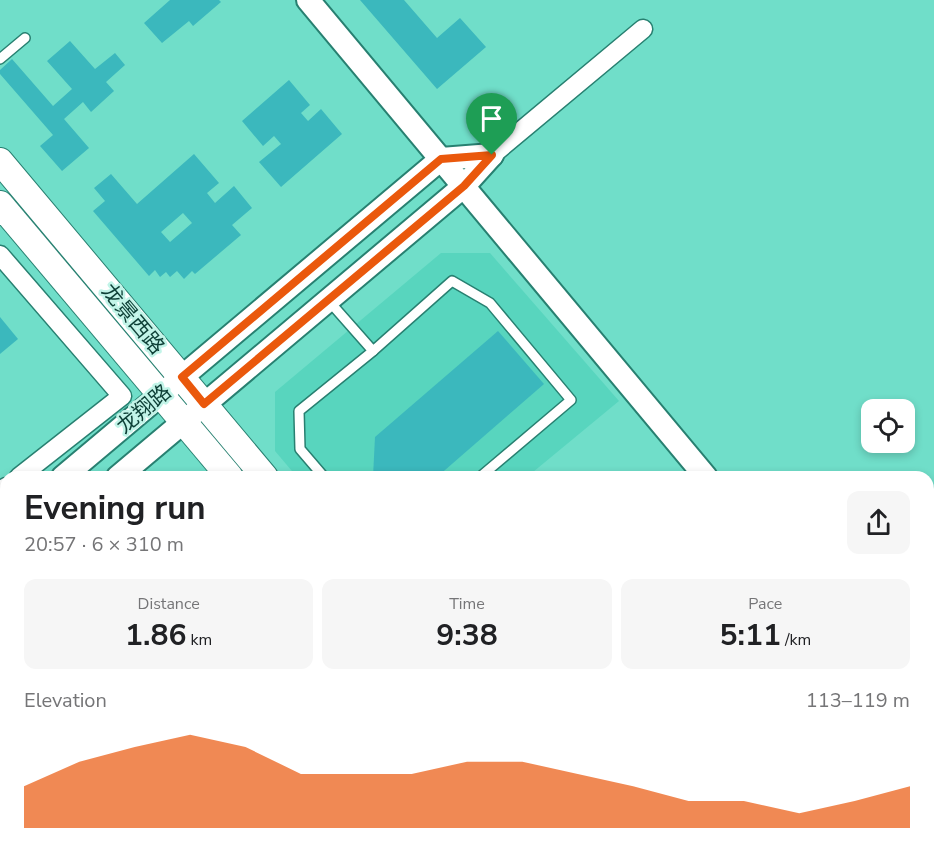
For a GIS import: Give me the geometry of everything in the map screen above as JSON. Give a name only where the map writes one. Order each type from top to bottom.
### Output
[{"type":"main road","name":"龙景西路","points":[[0,161],[260,471]]},
{"type":"main road","name":"龙景西路","points":[[0,204],[225,471]]},
{"type":"street","points":[[308,0],[701,471]]},
{"type":"street","points":[[441,159],[492,155],[643,29]]},
{"type":"street","name":"龙翔路","points":[[125,471],[464,186],[492,155]]},
{"type":"street","name":"龙翔路","points":[[70,471],[441,159]]},
{"type":"street","points":[[0,255],[122,396],[27,471]]},
{"type":"lane","points":[[0,59],[25,38]]},
{"type":"lane","points":[[319,471],[300,449],[299,411],[373,351],[452,281],[490,303],[571,400],[487,471]]},
{"type":"lane","points":[[328,300],[373,351]]},
{"type":"shaded area","points":[[441,253],[490,253],[619,401],[534,471],[292,471],[275,451],[275,392]]},
{"type":"building","points":[[170,0],[219,0],[221,2],[193,26],[189,21],[162,43],[144,23]]},
{"type":"building","points":[[360,0],[404,0],[437,38],[460,18],[486,47],[437,89]]},
{"type":"building","points":[[70,41],[95,69],[115,53],[125,65],[106,82],[114,91],[91,112],[83,102],[64,119],[89,148],[62,171],[40,146],[53,135],[0,74],[0,70],[12,59],[53,106],[72,89],[47,61]]},
{"type":"building","points":[[289,80],[310,105],[301,113],[308,121],[321,109],[342,134],[281,187],[259,162],[281,144],[274,136],[263,146],[242,121]]},
{"type":"building","points":[[194,154],[219,183],[207,193],[215,203],[234,186],[252,208],[232,225],[241,235],[195,274],[192,271],[184,279],[177,271],[170,277],[166,272],[160,277],[155,270],[149,276],[93,211],[105,201],[94,188],[111,174],[137,204]],"holes":[[[183,213],[192,223],[170,242],[161,232]]]},
{"type":"building","points":[[0,317],[18,339],[0,354]]},
{"type":"building","points":[[498,331],[544,384],[444,471],[373,471],[375,437]]},
{"type":"route","points":[[492,155],[464,186],[204,404],[182,377],[441,159],[492,155]]}]
